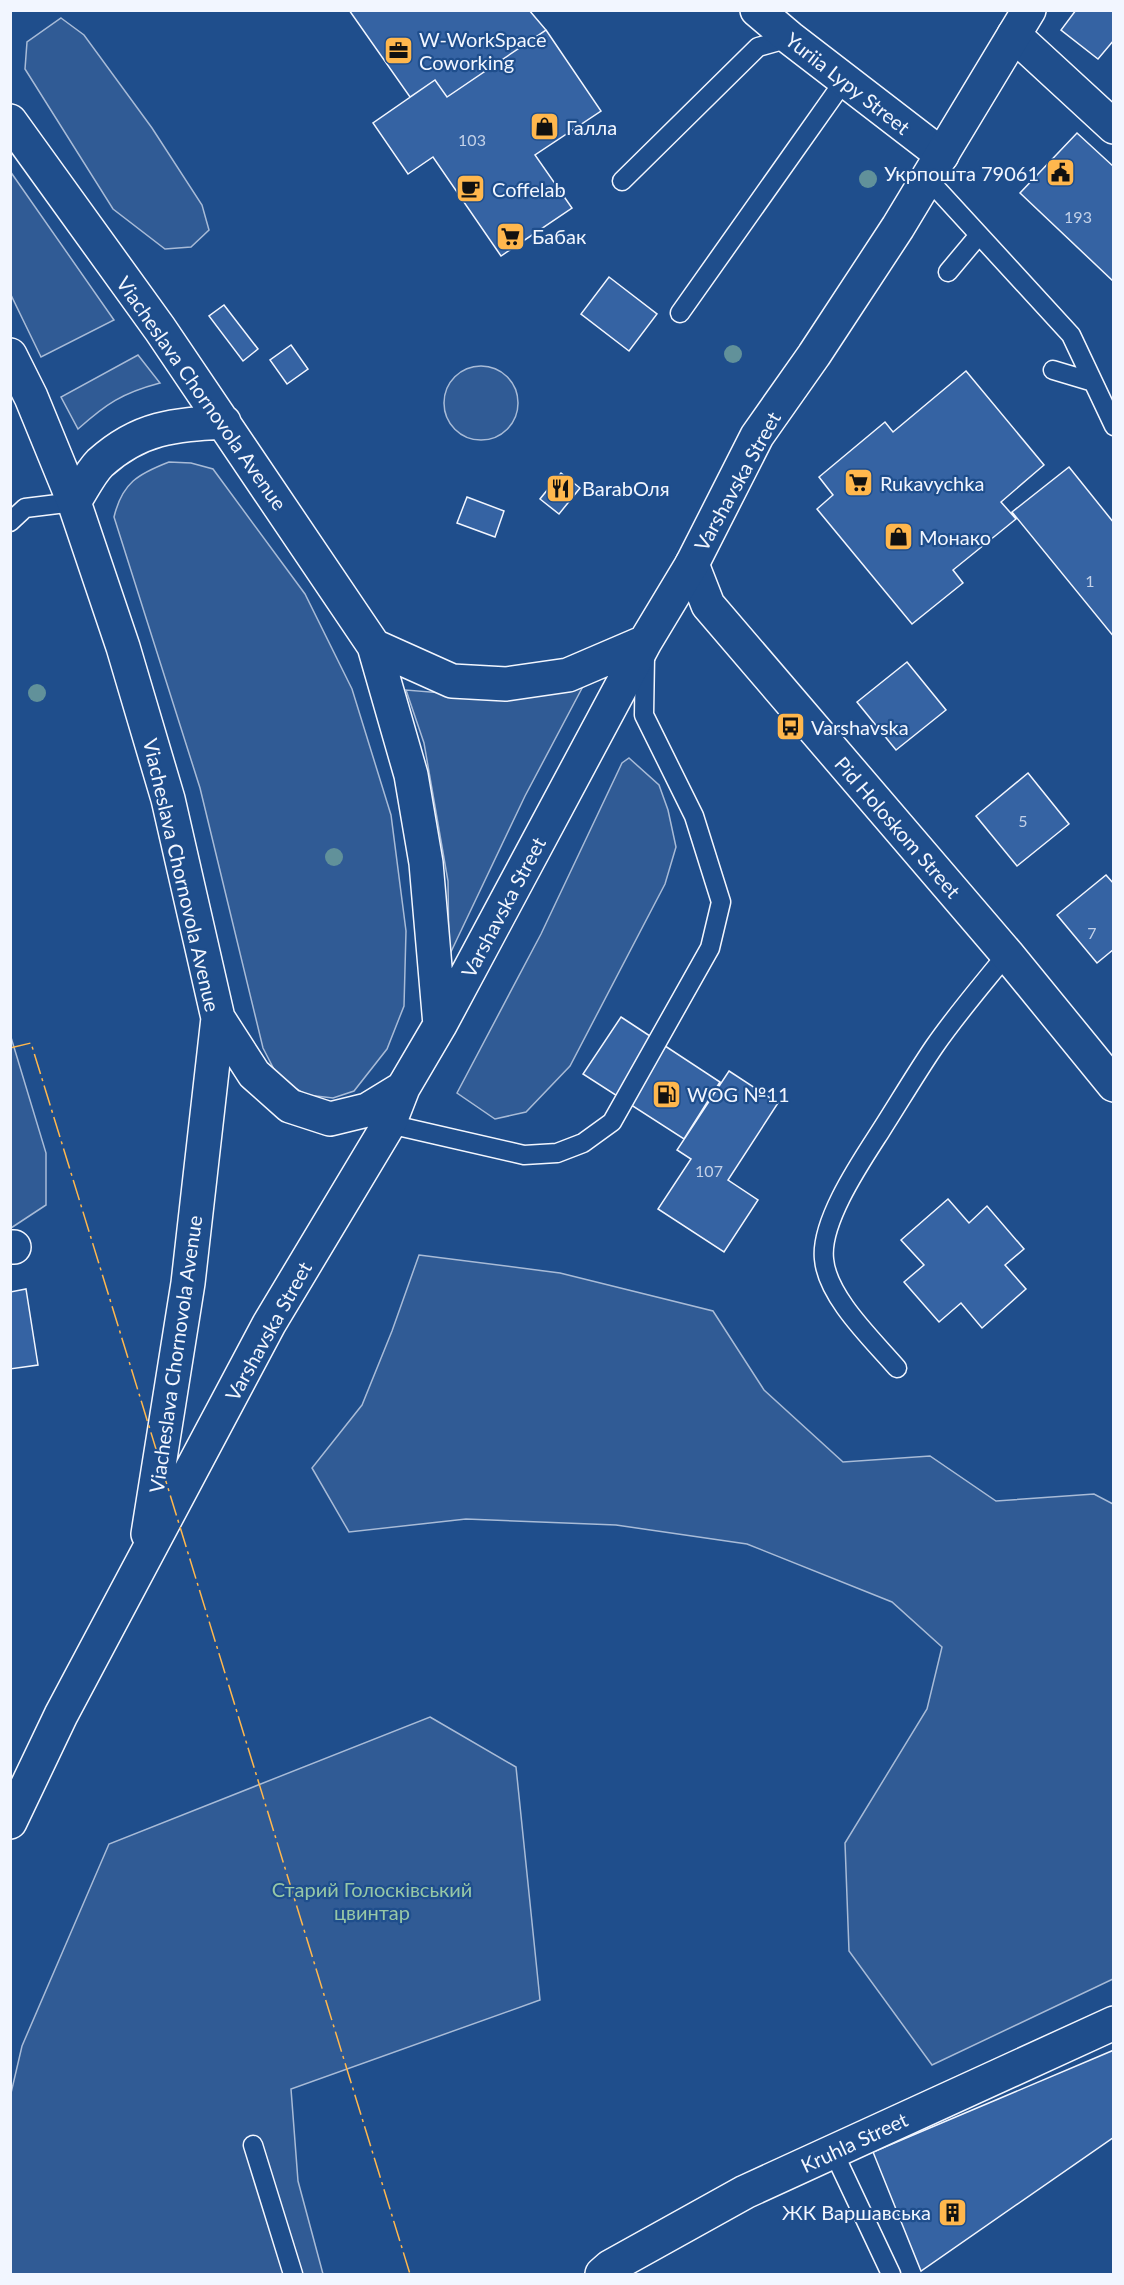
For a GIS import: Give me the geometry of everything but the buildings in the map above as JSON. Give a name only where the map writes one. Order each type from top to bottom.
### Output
[{"type":"main road","name":"Yuriia Lypy Street","points":[[757,10],[844,81],[934,167]]},
{"type":"main road","points":[[1022,23],[1113,127]]},
{"type":"main road","name":"Varshavska Street","points":[[10,1822],[61,1715],[269,1324],[389,1124],[403,1088],[440,1025],[645,642],[692,564],[757,436],[821,345],[1022,23]]},
{"type":"main road","name":"Viacheslava Chornovola Avenue","points":[[10,121],[225,422],[374,646],[411,775],[424,852],[440,1025]]},
{"type":"main road","name":"Viacheslava Chornovola Avenue","points":[[10,355],[31,398],[74,502],[123,647],[168,799],[218,1018],[189,1283],[144,1559]]},
{"type":"main road","points":[[74,502],[99,465],[131,440],[171,425],[225,422]]},
{"type":"main road","name":"Pid Holoskom Street","points":[[692,564],[708,605],[1007,954],[1113,1085]]},
{"type":"main road","points":[[374,646],[452,681],[506,684],[568,675],[645,642]]},
{"type":"main road","points":[[218,1018],[254,1074],[290,1106],[330,1119],[367,1110],[403,1088]]},
{"type":"main road","name":"Kruhla Street","points":[[602,2274],[610,2267],[745,2192],[1113,2023]]},
{"type":"lane","points":[[622,181],[758,47],[790,38]]},
{"type":"lane","points":[[680,313],[844,81]]},
{"type":"lane","points":[[934,167],[979,235],[1071,335],[1113,426]]},
{"type":"lane","points":[[948,272],[979,235]]},
{"type":"lane","points":[[1053,370],[1093,382]]},
{"type":"lane","points":[[10,522],[25,508],[74,502]]},
{"type":"lane","points":[[389,1124],[524,1155],[556,1153],[583,1143],[612,1122],[710,948],[721,902],[694,816],[644,715],[645,642]]},
{"type":"lane","points":[[897,1368],[844,1305],[830,1281],[823,1259],[826,1234],[838,1204],[859,1165],[934,1047],[1007,954]]},
{"type":"lane","points":[[253,2145],[293,2274]]},
{"type":"lane","points":[[833,2151],[891,2274]]},
{"type":"green space","points":[[61,18],[84,35],[152,128],[202,205],[209,230],[191,247],[165,249],[113,209],[25,69],[27,42]]},
{"type":"green space","points":[[10,171],[114,320],[41,357],[11,295]]},
{"type":"green space","points":[[138,355],[160,383],[115,400],[78,429],[61,397]]},
{"type":"green space","points":[[474,366],[488,366],[502,372],[512,382],[518,396],[518,410],[512,424],[502,434],[488,440],[474,440],[460,434],[450,424],[444,410],[444,396],[450,382],[460,372]]},
{"type":"green space","points":[[169,462],[191,463],[213,469],[305,594],[352,689],[391,815],[406,931],[404,1006],[387,1049],[354,1091],[333,1098],[307,1095],[279,1079],[263,1048],[200,788],[114,517],[117,505],[133,481],[148,471]]},
{"type":"green space","points":[[589,675],[525,796],[449,956],[448,881],[424,743],[406,690],[492,697]]},
{"type":"green space","points":[[629,758],[659,785],[668,810],[676,847],[665,884],[570,1066],[526,1112],[495,1119],[457,1093],[541,934],[622,763]]},
{"type":"green space","points":[[10,1034],[46,1153],[46,1205],[11,1228]]},
{"type":"green space","points":[[419,1255],[560,1273],[713,1311],[764,1390],[843,1462],[930,1456],[996,1501],[1094,1494],[1113,1504],[1113,1979],[932,2065],[849,1951],[845,1843],[927,1709],[942,1647],[892,1602],[747,1544],[616,1525],[466,1519],[349,1532],[312,1468],[362,1405]]},
{"type":"green space","name":"Старий Голосківський цвинтар","points":[[430,1717],[516,1767],[540,2000],[291,2089],[298,2181],[323,2274],[11,2274],[11,2093],[22,2046],[109,1844]]},
{"type":"power","points":[[10,1048],[31,1043],[410,2274]]},
{"type":"place","name":"W-WorkSpace Coworking","points":[[398,50]]},
{"type":"place","name":"Галла","points":[[545,127]]},
{"type":"place","name":"Укрпошта 79061","points":[[1060,173]]},
{"type":"place","name":"Coffelab","points":[[471,189]]},
{"type":"place","name":"Бабак","points":[[511,236]]},
{"type":"place","name":"Rukavychka","points":[[859,483]]},
{"type":"place","name":"BarabОля","points":[[561,488]]},
{"type":"place","name":"Монако","points":[[898,537]]},
{"type":"place","name":"Varshavska","points":[[790,727]]},
{"type":"place","name":"WOG №11","points":[[666,1094]]},
{"type":"place","name":"ЖК Варшавська","points":[[952,2212]]}]
